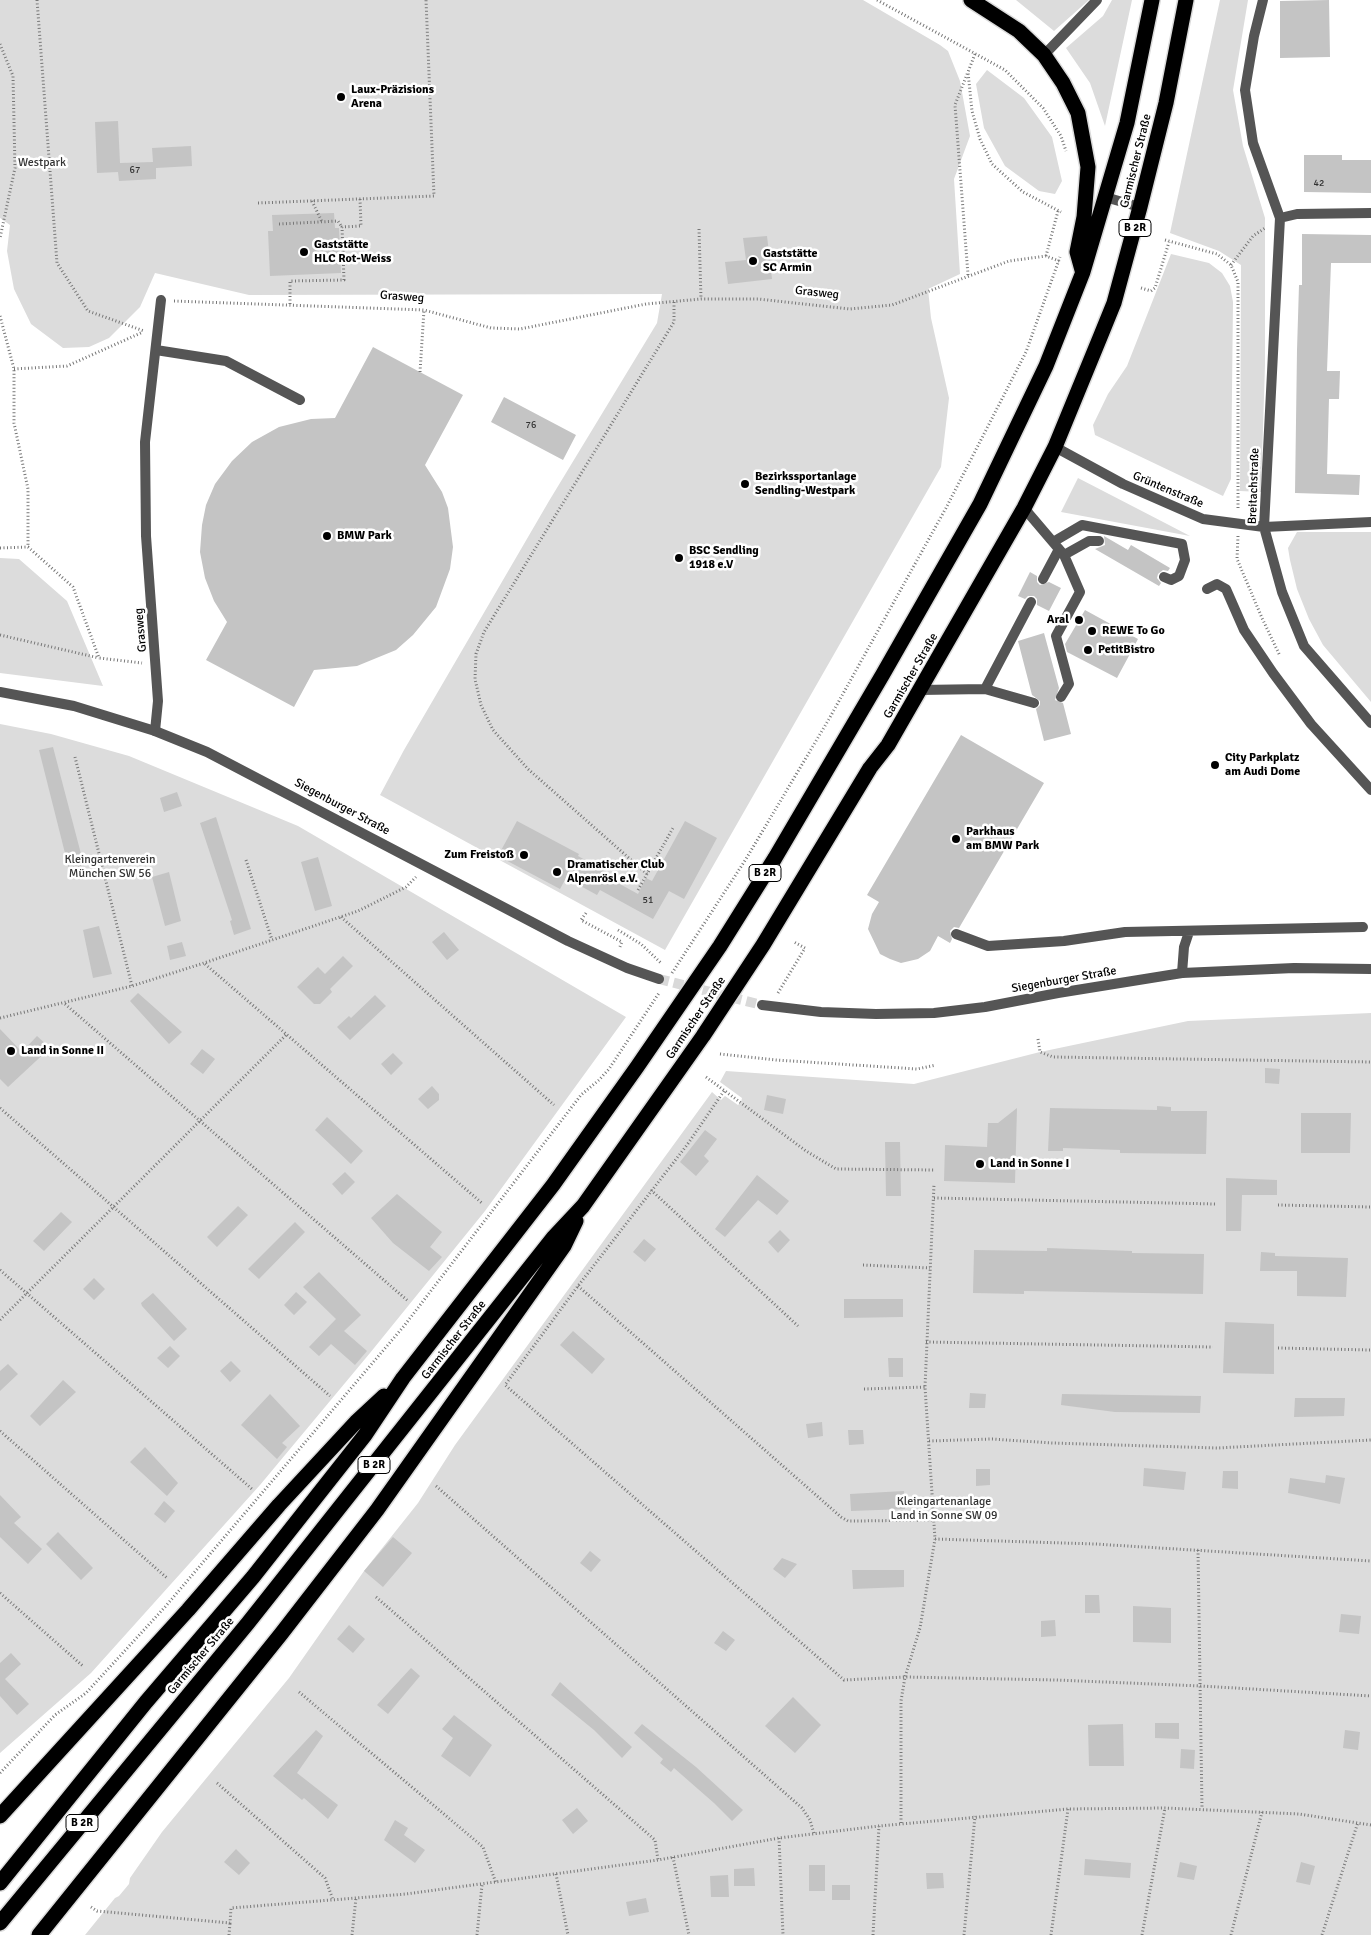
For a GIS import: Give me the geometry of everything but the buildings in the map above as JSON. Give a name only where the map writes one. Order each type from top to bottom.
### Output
[{"type":"highway","points":[[971,0],[1019,31],[1044,56],[1063,83],[1078,113],[1088,167],[1084,217],[1078,252],[1083,272]]},
{"type":"highway","name":"Garmischer Straße","points":[[0,1883],[146,1702],[259,1570],[365,1435],[403,1378],[553,1185],[720,946],[775,858],[883,674],[989,486],[1046,366],[1083,272],[1127,123],[1152,0]]},
{"type":"highway","name":"Garmischer Straße","points":[[0,1922],[248,1623],[553,1238],[583,1206],[688,1058],[752,962],[870,768],[888,745],[1024,508],[1054,447],[1114,303],[1166,103],[1186,0]]},
{"type":"highway","points":[[39,1935],[281,1634],[377,1510],[564,1246],[583,1206]]},
{"type":"highway","points":[[0,1816],[188,1610],[279,1505],[356,1422],[403,1378]]},
{"type":"street","points":[[1044,56],[1097,0]]},
{"type":"street","points":[[1263,0],[1254,36],[1245,90],[1253,143],[1280,218],[1297,214],[1371,213]]},
{"type":"street","points":[[1105,197],[1140,207]]},
{"type":"street","name":"Breitachstraße","points":[[1280,218],[1264,527],[1282,592],[1304,646],[1371,723]]},
{"type":"street","name":"Grasweg","points":[[156,731],[158,701],[146,536],[145,442],[161,300]]},
{"type":"street","points":[[156,350],[226,361],[300,400]]},
{"type":"street","name":"Grüntenstraße","points":[[1054,447],[1123,484],[1203,519],[1264,527],[1371,522]]},
{"type":"street","points":[[1024,508],[1059,548],[1080,592],[1056,636],[1069,684],[1061,696]]},
{"type":"street","points":[[1043,579],[1059,548],[1082,525],[1182,544],[1185,560],[1179,576],[1171,580],[1164,576]]},
{"type":"street","points":[[1059,548],[1089,541],[1099,541]]},
{"type":"street","points":[[1207,589],[1217,584],[1226,589],[1244,630],[1273,673],[1311,724],[1371,790]]},
{"type":"street","points":[[985,688],[1031,602]]},
{"type":"street","points":[[920,690],[985,688],[1034,703]]},
{"type":"street","name":"Siegenburger Straße","points":[[0,692],[74,706],[156,731],[239,768],[568,941],[628,968],[664,981]]},
{"type":"street","points":[[956,934],[988,946],[1064,941],[1125,932],[1363,927]]},
{"type":"street","points":[[1182,973],[1184,947],[1189,932]]},
{"type":"street","name":"Siegenburger Straße","points":[[762,1005],[839,1013],[934,1013],[985,1007],[1182,973],[1294,968],[1371,970]]},
{"type":"path","points":[[37,0],[57,263],[88,311],[145,331],[158,331]]},
{"type":"path","points":[[258,204],[434,196],[426,0]]},
{"type":"path","points":[[877,0],[1005,70],[1027,91],[1047,115],[1061,136],[1067,153]]},
{"type":"path","points":[[0,44],[13,76],[15,168],[0,238]]},
{"type":"path","points":[[968,274],[955,105],[975,54]]},
{"type":"path","points":[[968,72],[972,111],[980,138],[992,164],[1023,192],[1060,211],[1046,256]]},
{"type":"path","points":[[342,227],[361,226],[360,199]]},
{"type":"path","points":[[312,201],[322,222]]},
{"type":"path","points":[[1231,265],[1253,236],[1280,218]]},
{"type":"path","points":[[279,224],[338,221],[342,227],[344,280],[290,281],[290,304]]},
{"type":"path","points":[[699,230],[701,299]]},
{"type":"path","points":[[1141,288],[1151,292],[1155,288],[1167,241],[1217,254],[1231,265],[1238,282],[1237,559],[1262,618],[1283,660]]},
{"type":"path","points":[[0,1773],[55,1715],[86,1693],[164,1607],[404,1326],[581,1095],[599,1080],[608,1068],[746,859],[869,651],[1011,386],[1026,352],[1061,252]]},
{"type":"path","name":"Grasweg","points":[[161,300],[424,310],[492,328],[520,329],[646,304],[701,299],[758,299],[858,308],[892,305],[968,274],[1009,260],[1046,256],[1059,261]]},
{"type":"path","points":[[647,874],[528,769],[493,730],[479,696],[475,678],[476,654],[484,632],[674,322],[674,301]]},
{"type":"path","points":[[420,372],[424,310]]},
{"type":"path","points":[[0,316],[14,369],[14,423],[28,488],[28,547]]},
{"type":"path","points":[[14,369],[67,366],[145,331]]},
{"type":"path","points":[[0,548],[28,547],[73,587],[98,658]]},
{"type":"path","points":[[0,635],[98,658],[156,664]]},
{"type":"path","points":[[75,756],[132,986]]},
{"type":"path","points":[[638,890],[673,828]]},
{"type":"path","points":[[246,860],[272,940]]},
{"type":"path","points":[[0,1018],[132,986],[358,911],[406,887],[424,865]]},
{"type":"path","points":[[586,913],[581,920],[616,940]]},
{"type":"path","points":[[341,917],[554,1105]]},
{"type":"path","points":[[618,930],[642,944],[661,963],[674,970]]},
{"type":"path","points":[[782,986],[805,948],[794,942]]},
{"type":"path","points":[[204,963],[483,1204]]},
{"type":"path","points":[[65,1003],[408,1301]]},
{"type":"path","points":[[0,1320],[286,1035]]},
{"type":"path","points":[[1038,1039],[1040,1052],[1053,1057],[1371,1062]]},
{"type":"path","points":[[720,1054],[776,1060],[917,1069],[936,1065]]},
{"type":"path","points":[[706,1077],[806,1152],[836,1169],[935,1170]]},
{"type":"path","points":[[724,1091],[687,1145],[578,1286],[505,1385],[844,1680],[905,1677],[1200,1686],[1371,1696]]},
{"type":"path","points":[[0,1108],[330,1396]]},
{"type":"path","points":[[901,1823],[901,1702],[905,1677],[920,1628],[934,1539],[925,1387],[934,1184]]},
{"type":"path","points":[[651,1190],[798,1326]]},
{"type":"path","points":[[934,1198],[1216,1204]]},
{"type":"path","points":[[1278,1205],[1371,1207]]},
{"type":"path","points":[[863,1265],[930,1268]]},
{"type":"path","points":[[0,1270],[252,1489]]},
{"type":"path","points":[[578,1286],[841,1517],[848,1521],[934,1520]]},
{"type":"path","points":[[926,1342],[1213,1347]]},
{"type":"path","points":[[1278,1348],[1371,1350]]},
{"type":"path","points":[[864,1389],[925,1387]]},
{"type":"path","points":[[0,1431],[167,1578]]},
{"type":"path","points":[[929,1441],[992,1439],[1052,1443],[1217,1448],[1371,1440]]},
{"type":"path","points":[[436,1486],[802,1808],[810,1820],[814,1834]]},
{"type":"path","points":[[934,1539],[1095,1544],[1371,1561]]},
{"type":"path","points":[[1198,1550],[1202,1809]]},
{"type":"path","points":[[0,1593],[84,1667]]},
{"type":"path","points":[[376,1597],[654,1840],[658,1860]]},
{"type":"path","points":[[299,1692],[483,1847],[496,1883]]},
{"type":"path","points":[[217,1783],[325,1878],[333,1900]]},
{"type":"path","points":[[1142,1935],[1165,1808]]},
{"type":"path","points":[[229,1935],[231,1908],[482,1885],[658,1860],[779,1838],[901,1823],[1068,1809],[1165,1808],[1299,1814],[1371,1825]]},
{"type":"path","points":[[1052,1935],[1068,1809]]},
{"type":"path","points":[[1231,1935],[1262,1812]]},
{"type":"path","points":[[964,1935],[975,1816]]},
{"type":"path","points":[[1322,1935],[1358,1822]]},
{"type":"path","points":[[873,1935],[879,1826]]},
{"type":"path","points":[[779,1838],[783,1935]]},
{"type":"path","points":[[674,1857],[689,1935]]},
{"type":"path","points":[[556,1874],[568,1935]]},
{"type":"path","points":[[477,1935],[482,1885]]},
{"type":"path","points":[[352,1935],[356,1898]]},
{"type":"path","points":[[91,1907],[96,1911],[230,1923]]},
{"type":"green space","name":"Bezirkssportanlage Sendling-Westpark","points":[[0,0],[863,0],[948,51],[960,81],[970,136],[954,179],[960,274],[928,289],[931,318],[949,398],[941,467],[665,950],[380,795],[404,750],[549,501],[657,323],[662,294],[249,295],[155,273],[140,307],[109,338],[89,347],[63,348],[31,324],[14,289],[7,251],[10,225],[0,218]]},
{"type":"green space","points":[[1016,0],[1089,0],[1054,31]]},
{"type":"green space","points":[[1112,0],[1132,0],[1105,126],[1090,83],[1066,48],[1103,16]]},
{"type":"green space","points":[[1220,0],[1248,0],[1233,90],[1243,146],[1265,218],[1265,365],[1261,492],[1240,491],[1241,265],[1219,251],[1170,233]]},
{"type":"green space","points":[[987,70],[1024,98],[1052,137],[1062,181],[1055,194],[1039,191],[1005,166],[984,128],[976,84]]},
{"type":"green space","points":[[1171,254],[1209,263],[1222,273],[1230,286],[1233,302],[1231,479],[1223,496],[1095,435],[1093,425],[1108,394],[1127,366]]},
{"type":"green space","points":[[1078,478],[1167,524],[1190,536],[1061,512]]},
{"type":"green space","points":[[1297,532],[1371,532],[1371,702],[1323,645],[1309,619],[1297,589],[1288,548]]},
{"type":"green space","points":[[0,558],[19,559],[67,601],[103,686],[0,673]]},
{"type":"green space","name":"Kleingartenverein München SW 56","points":[[0,724],[51,734],[129,756],[298,826],[626,1017],[485,1211],[260,1485],[91,1673],[0,1753]]},
{"type":"green space","name":"Kleingartenanlage Land in Sonne SW 09","points":[[1371,1013],[1371,1935],[85,1935],[129,1884],[130,1878],[162,1832],[289,1678],[364,1571],[418,1503],[455,1445],[712,1092],[721,1100],[725,1096],[738,1105],[741,1102],[742,1098],[720,1082],[726,1071],[914,1084],[1040,1052],[1188,1021]]},
{"type":"tunnel","points":[[659,979],[762,1005]]},
{"type":"place","name":"Laux-Präzisions Arena","points":[[341,97]]},
{"type":"place","name":"Gaststätte HLC Rot-Weiss","points":[[304,252]]},
{"type":"place","name":"Gaststätte SC Armin","points":[[753,261]]},
{"type":"place","name":"Bezirkssportanlage Sendling-Westpark","points":[[745,484]]},
{"type":"place","name":"BMW Park","points":[[327,536]]},
{"type":"place","name":"BSC Sendling 1918 e.V","points":[[679,558]]},
{"type":"place","name":"Aral","points":[[1079,620]]},
{"type":"place","name":"REWE To Go","points":[[1092,631]]},
{"type":"place","name":"PetitBistro","points":[[1088,650]]},
{"type":"place","name":"City Parkplatz am Audi Dome","points":[[1215,765]]},
{"type":"place","name":"Parkhaus am BMW Park","points":[[956,839]]},
{"type":"place","name":"Zum Freistoß","points":[[524,855]]},
{"type":"place","name":"Dramatischer Club Alpenrösl e.V.","points":[[557,872]]},
{"type":"place","name":"Land in Sonne II","points":[[11,1051]]},
{"type":"place","name":"Land in Sonne I","points":[[980,1164]]},
{"type":"park label","name":"Westpark","points":[[42,163]]}]
